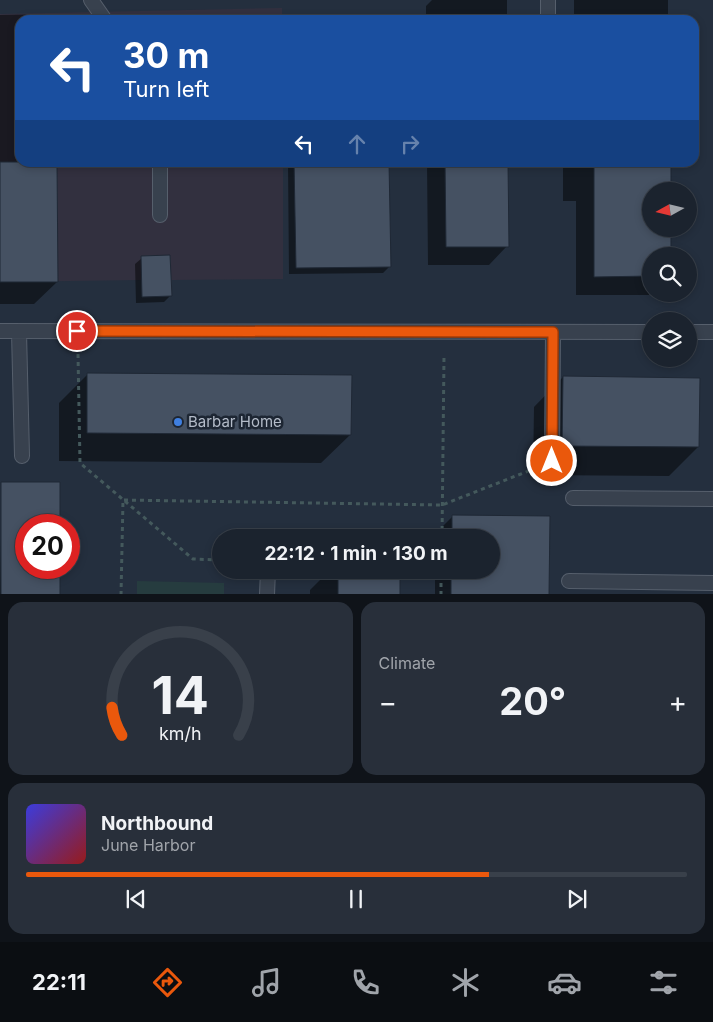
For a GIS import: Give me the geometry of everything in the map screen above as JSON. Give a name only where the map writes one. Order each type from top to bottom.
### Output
[{"type":"lane","points":[[91,0],[102,15]]},
{"type":"lane","points":[[548,0],[548,15]]},
{"type":"lane","points":[[160,167],[160,215]]},
{"type":"lane","points":[[0,332],[642,332]]},
{"type":"lane","points":[[19,332],[22,456]]},
{"type":"lane","points":[[552,461],[553,332]]},
{"type":"lane","points":[[697,332],[713,332]]},
{"type":"lane","points":[[573,498],[713,499]]},
{"type":"lane","points":[[267,594],[268,579]]},
{"type":"lane","points":[[569,582],[713,583]]},
{"type":"path","points":[[77,331],[80,463],[193,559],[212,560]]},
{"type":"path","points":[[442,529],[444,332]]},
{"type":"path","points":[[123,500],[442,505],[552,461]]},
{"type":"path","points":[[121,594],[123,500]]},
{"type":"path","points":[[441,579],[441,594]]},
{"type":"shaded area","points":[[282,8],[282,15],[15,15],[15,167],[283,167],[283,279],[172,280],[172,296],[142,297],[141,280],[0,282],[0,14]]},
{"type":"green space","points":[[137,581],[224,583],[224,594],[137,594]]},
{"type":"building","points":[[0,162],[15,162],[15,167],[57,167],[58,282],[0,282]]},
{"type":"building","points":[[294,167],[389,167],[391,267],[296,268]]},
{"type":"building","points":[[445,167],[508,167],[509,247],[446,247]]},
{"type":"building","points":[[594,167],[671,167],[671,182],[642,182],[642,238],[671,238],[671,247],[642,247],[642,276],[594,277]]},
{"type":"building","points":[[170,255],[172,296],[142,297],[141,256]]},
{"type":"building","points":[[87,373],[352,375],[351,435],[87,433]]},
{"type":"building","points":[[563,376],[700,378],[699,447],[562,446]]},
{"type":"building","points":[[1,482],[60,482],[60,514],[15,514],[15,579],[60,579],[60,594],[1,594]]},
{"type":"building","points":[[452,515],[550,516],[549,594],[451,594],[451,579],[500,579],[500,529],[452,529]]},
{"type":"building","points":[[338,579],[400,579],[400,594],[338,594]]},
{"type":"place","name":"Barbar Home","points":[[178,422]]},
{"type":"route","points":[[77,331],[553,332],[552,461]]}]
